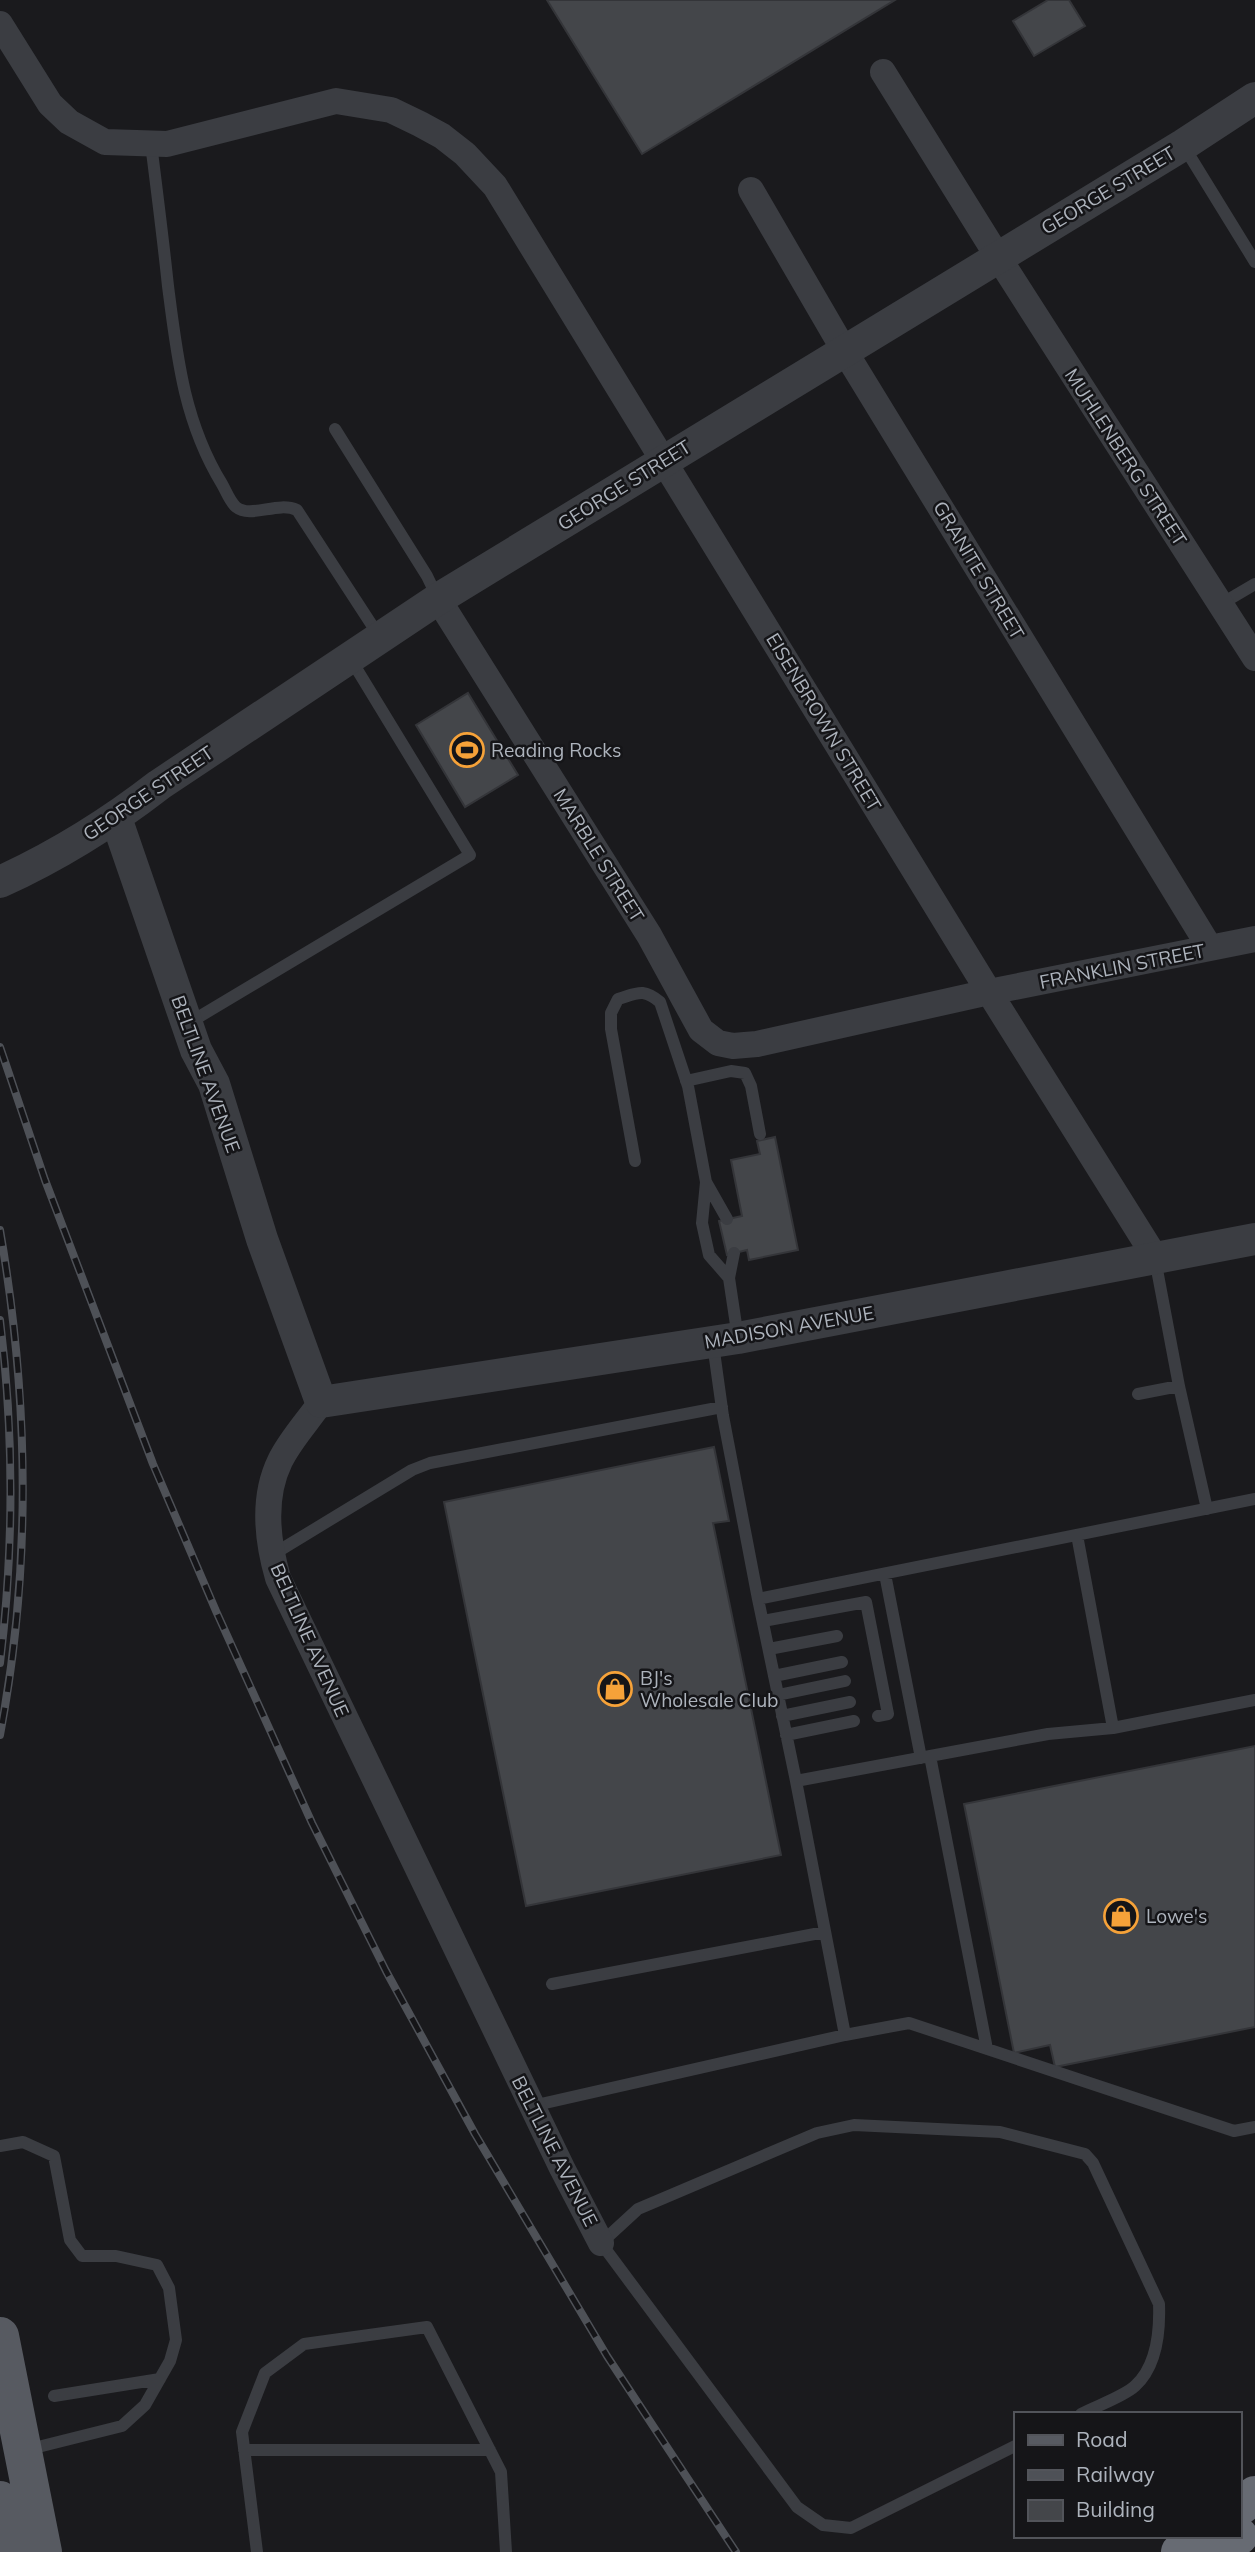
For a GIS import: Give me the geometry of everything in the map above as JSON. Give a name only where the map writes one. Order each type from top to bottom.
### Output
[{"type":"highway","points":[[1180,2552],[1198,2538]]},
{"type":"highway","points":[[1214,2552],[1236,2538]]},
{"type":"main road","points":[[0,2336],[43,2552]]},
{"type":"main road","points":[[0,2500],[11,2552]]},
{"type":"street","name":"EISENBROWN STREET","points":[[0,24],[51,104],[69,122],[105,142],[167,144],[336,101],[391,110],[420,124],[442,136],[465,154],[495,186],[989,992],[1155,1257]]},
{"type":"street","name":"MUHLENBERG STREET","points":[[883,72],[998,257],[1221,604],[1250,641]]},
{"type":"street","name":"GEORGE STREET","points":[[0,882],[52,856],[116,818],[159,785],[438,599],[1183,145],[1255,98]]},
{"type":"street","name":"GRANITE STREET","points":[[751,190],[844,350],[1210,948]]},
{"type":"street","name":"MARBLE STREET","points":[[438,599],[649,935],[701,1030],[718,1043],[733,1046],[757,1044],[989,992]]},
{"type":"street","name":"BELTLINE AVENUE","points":[[116,818],[196,1050],[214,1084],[262,1239],[321,1402],[280,1460],[270,1494],[268,1509],[272,1555],[278,1578],[532,2106],[601,2243]]},
{"type":"street","name":"FRANKLIN STREET","points":[[989,992],[1255,939]]},
{"type":"street","name":"MADISON AVENUE","points":[[321,1402],[726,1340],[1255,1239]]},
{"type":"lane","points":[[151,144],[179,372],[189,412],[215,473],[235,506],[243,510],[288,506],[298,510],[380,638]]},
{"type":"lane","points":[[1183,145],[1255,262]]},
{"type":"lane","name":"MARBLE STREET","points":[[335,429],[427,576],[438,599]]},
{"type":"lane","points":[[1221,604],[1255,584]]},
{"type":"lane","points":[[187,1024],[470,855],[350,658]]},
{"type":"lane","points":[[635,1161],[611,1029],[611,1013],[618,999],[642,992],[649,993],[660,1002],[686,1081],[706,1182],[702,1223],[709,1255],[729,1278]]},
{"type":"lane","points":[[686,1081],[731,1071],[745,1073],[751,1086],[760,1134]]},
{"type":"lane","points":[[706,1182],[727,1219]]},
{"type":"lane","points":[[734,1253],[729,1278],[722,1407],[845,2035]]},
{"type":"lane","points":[[1155,1257],[1179,1386],[1208,1509]]},
{"type":"lane","points":[[1138,1394],[1179,1386]]},
{"type":"lane","points":[[272,1555],[412,1470],[430,1463],[722,1407]]},
{"type":"lane","points":[[758,1599],[1255,1499]]},
{"type":"lane","points":[[1077,1535],[1113,1728]]},
{"type":"lane","points":[[885,1574],[988,2049]]},
{"type":"lane","points":[[763,1621],[866,1602],[875,1675],[888,1714],[878,1716]]},
{"type":"lane","points":[[869,1633],[897,1634]]},
{"type":"lane","points":[[769,1649],[837,1636]]},
{"type":"lane","points":[[774,1676],[842,1662]]},
{"type":"lane","points":[[778,1695],[845,1681]]},
{"type":"lane","points":[[796,1782],[1048,1734],[1113,1728],[1255,1700]]},
{"type":"lane","points":[[782,1716],[850,1702]]},
{"type":"lane","points":[[786,1735],[853,1721]]},
{"type":"lane","points":[[552,1984],[825,1932]]},
{"type":"lane","points":[[532,2106],[909,2023],[1234,2131],[1255,2127]]},
{"type":"lane","points":[[1014,2446],[851,2528],[823,2525],[797,2507],[601,2243],[638,2209],[817,2133],[854,2125],[1000,2133],[1086,2154],[1093,2163],[1160,2304],[1160,2328],[1155,2352],[1146,2372],[1134,2387],[1085,2412]]},
{"type":"lane","points":[[0,2146],[23,2142],[54,2156],[70,2240],[82,2256],[116,2256],[158,2265],[169,2288],[176,2340],[170,2361],[145,2405],[122,2426],[23,2451]]},
{"type":"lane","points":[[257,2552],[242,2432],[265,2373],[304,2344],[426,2328],[501,2472],[506,2552]]},
{"type":"lane","points":[[54,2396],[160,2379]]},
{"type":"lane","points":[[244,2450],[490,2450]]},
{"type":"building","points":[[547,0],[895,0],[642,154]]},
{"type":"building","points":[[1048,0],[1069,0],[1085,26],[1034,56],[1013,21]]},
{"type":"building","name":"Reading Rocks","points":[[468,693],[518,775],[465,807],[416,725]]},
{"type":"building","points":[[775,1137],[798,1250],[749,1260],[747,1250],[727,1255],[719,1221],[742,1216],[731,1160],[760,1154],[757,1141]]},
{"type":"building","name":"BJ's Wholesale Club","points":[[714,1447],[729,1521],[713,1523],[781,1855],[526,1906],[444,1502]]},
{"type":"building","name":"Lowe's","points":[[1255,1746],[1255,2027],[1055,2067],[1050,2045],[1014,2053],[964,1804]]},
{"type":"railway","points":[[0,1047],[45,1180],[153,1464],[312,1823],[386,1971],[475,2134],[607,2356],[736,2552]]},
{"type":"railway","points":[[0,1230],[17,1356],[23,1482],[18,1609],[0,1735]]},
{"type":"railway","points":[[0,1320],[10,1448],[10,1534],[0,1663]]},
{"type":"place","name":"Reading Rocks","points":[[467,750]]},
{"type":"place","name":"BJ's Wholesale Club","points":[[615,1689]]},
{"type":"place","name":"Lowe's","points":[[1121,1916]]}]
